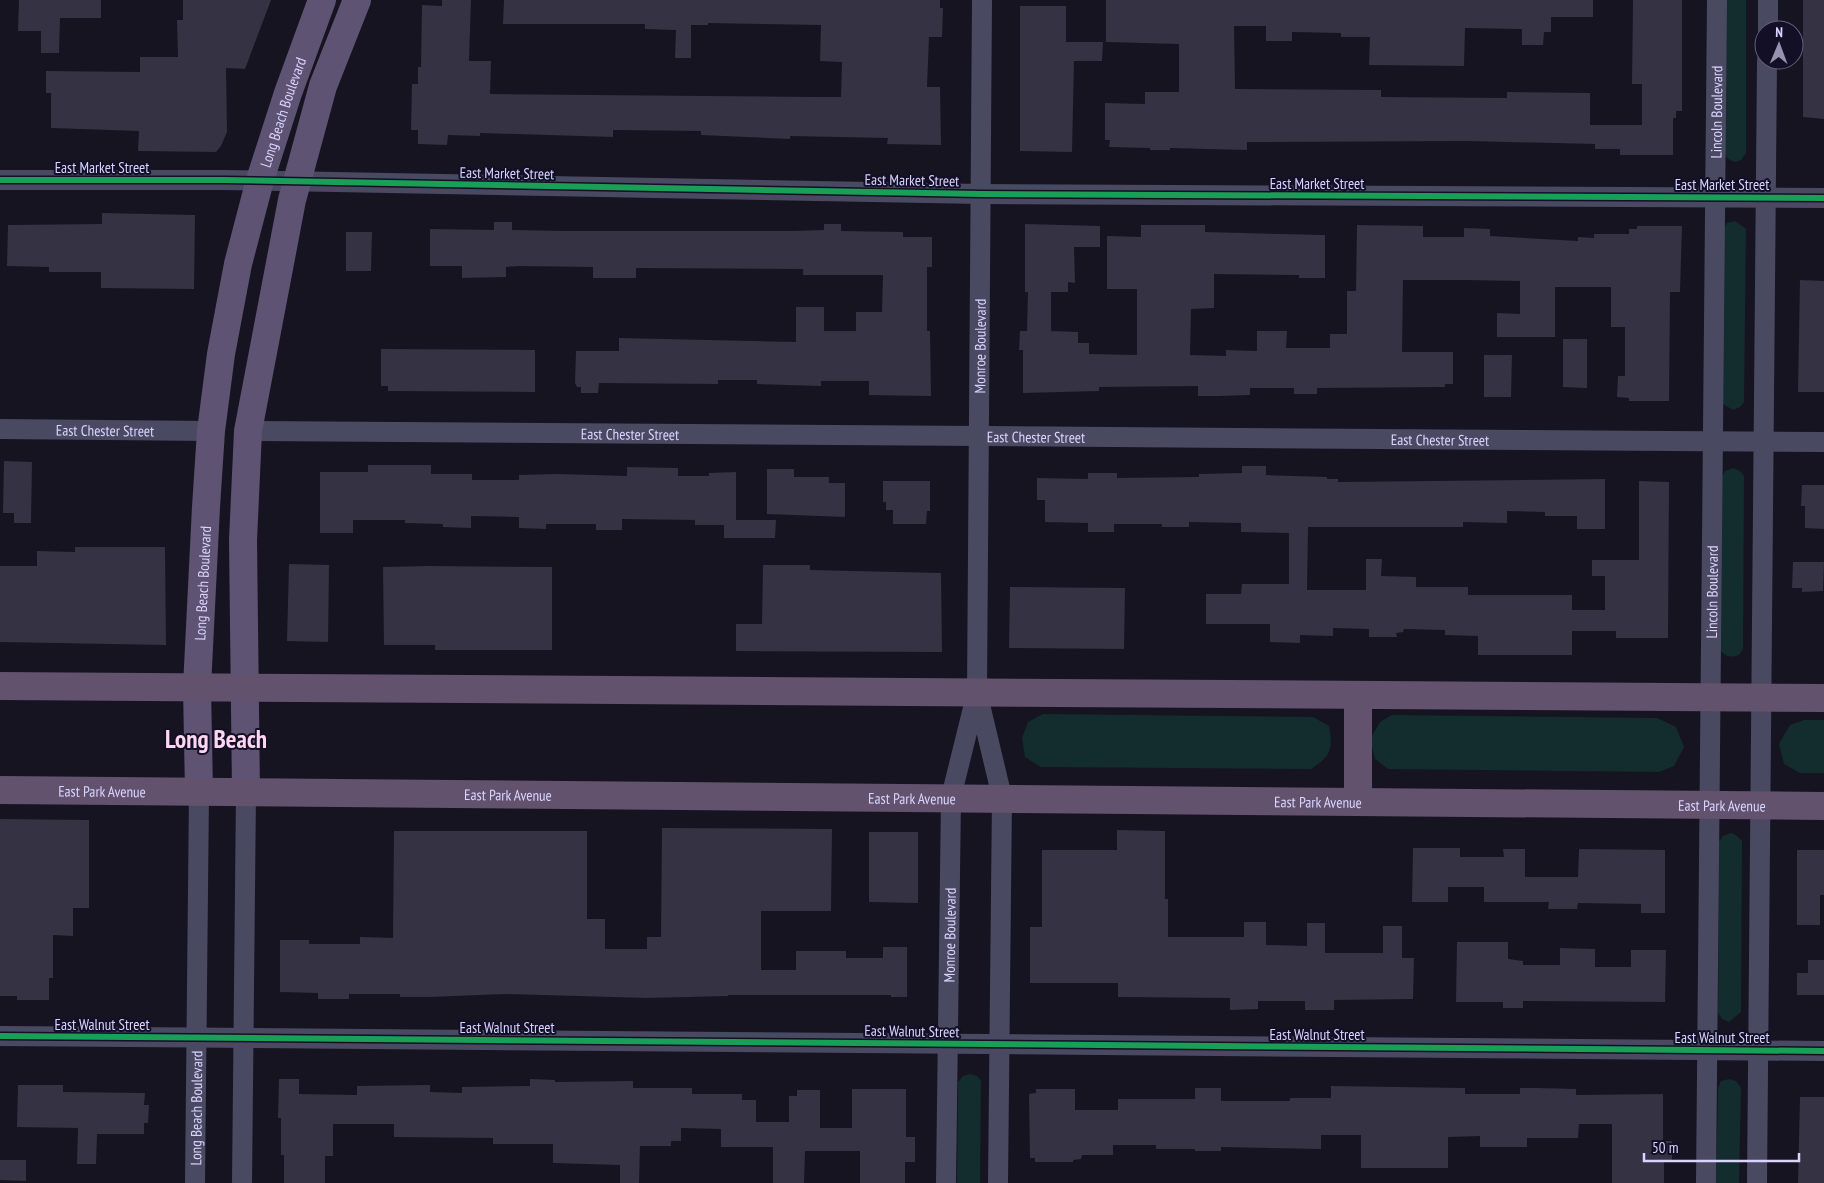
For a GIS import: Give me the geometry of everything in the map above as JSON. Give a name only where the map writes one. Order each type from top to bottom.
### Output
[{"type":"highway","points":[[0,686],[1824,698]]},
{"type":"highway","points":[[1358,695],[1358,801]]},
{"type":"highway","name":"East Park Avenue","points":[[0,790],[1002,797],[1824,806]]},
{"type":"main road","name":"Long Beach Boulevard","points":[[199,792],[197,687],[211,431],[221,354],[236,273],[260,180],[288,93],[322,0]]},
{"type":"main road","name":"Long Beach Boulevard","points":[[246,792],[243,540],[248,432],[271,302],[296,182],[323,86],[357,0]]},
{"type":"street","name":"Monroe Boulevard","points":[[982,0],[977,692],[1002,797],[998,1183]]},
{"type":"street","name":"Lincoln Boulevard","points":[[1706,1183],[1715,442],[1717,0]]},
{"type":"street","points":[[1768,0],[1768,20]]},
{"type":"street","points":[[1757,1183],[1767,70]]},
{"type":"street","name":"East Market Street","points":[[0,180],[260,180],[981,194],[1824,198]]},
{"type":"street","name":"East Chester Street","points":[[0,429],[211,431]]},
{"type":"street","name":"East Chester Street","points":[[248,432],[1824,442]]},
{"type":"street","name":"Monroe Boulevard","points":[[946,1183],[951,797],[977,692]]},
{"type":"street","name":"Long Beach Boulevard","points":[[195,1183],[199,792]]},
{"type":"street","name":"Long Beach Boulevard","points":[[242,1183],[246,792]]},
{"type":"street","name":"East Walnut Street","points":[[0,1036],[1824,1051]]},
{"type":"green space","points":[[1725,0],[1746,0],[1746,153],[1741,160],[1735,162],[1728,159],[1723,153]]},
{"type":"green space","points":[[1735,221],[1746,229],[1744,402],[1740,407],[1733,410],[1721,403],[1723,229],[1727,223]]},
{"type":"green space","points":[[1733,468],[1740,471],[1744,476],[1743,649],[1739,655],[1731,657],[1720,650],[1722,477],[1725,471]]},
{"type":"green space","points":[[1043,714],[1313,717],[1329,726],[1331,741],[1327,756],[1311,769],[1041,767],[1025,757],[1022,738],[1028,722]]},
{"type":"green space","points":[[1392,715],[1657,718],[1676,727],[1684,747],[1674,766],[1659,772],[1388,769],[1375,759],[1370,739],[1380,722]]},
{"type":"green space","points":[[1804,720],[1824,720],[1824,773],[1800,773],[1784,764],[1779,744],[1790,725]]},
{"type":"green space","points":[[1731,833],[1742,841],[1741,1012],[1729,1022],[1722,1019],[1718,1013],[1719,842],[1723,836]]},
{"type":"green space","points":[[970,1074],[977,1076],[981,1081],[980,1183],[957,1183],[958,1082],[963,1076]]},
{"type":"green space","points":[[1729,1079],[1736,1081],[1741,1088],[1739,1183],[1716,1183],[1718,1088],[1721,1081]]},
{"type":"building","points":[[19,0],[101,0],[101,18],[60,18],[59,53],[41,53],[41,31],[18,31]]},
{"type":"building","points":[[183,0],[271,0],[245,69],[226,68],[227,132],[216,152],[138,151],[139,131],[51,128],[51,93],[46,93],[46,71],[140,72],[140,57],[178,57],[177,20],[183,20]]},
{"type":"building","points":[[442,0],[471,0],[469,61],[491,61],[490,94],[841,97],[842,62],[820,61],[821,25],[708,23],[708,25],[691,25],[691,58],[675,58],[676,30],[645,29],[645,24],[503,24],[504,0],[940,0],[940,8],[943,8],[942,37],[929,37],[927,87],[940,87],[941,145],[887,144],[888,138],[790,136],[790,139],[701,135],[701,131],[620,130],[613,130],[613,137],[480,133],[480,136],[448,135],[447,145],[418,144],[418,130],[411,130],[412,84],[418,84],[418,67],[421,67],[422,5],[442,6]]},
{"type":"building","points":[[1106,0],[1593,0],[1593,17],[1551,17],[1551,32],[1544,32],[1543,45],[1522,45],[1522,29],[1465,28],[1464,66],[1369,65],[1370,37],[1341,37],[1341,33],[1292,32],[1292,41],[1266,41],[1266,26],[1234,26],[1235,89],[1381,90],[1381,97],[1507,98],[1507,92],[1590,93],[1590,125],[1642,125],[1642,84],[1632,84],[1633,0],[1682,0],[1682,111],[1676,111],[1676,118],[1673,118],[1673,155],[1620,155],[1620,149],[1595,149],[1595,144],[1467,141],[1247,142],[1247,150],[1170,148],[1170,150],[1150,150],[1150,148],[1109,147],[1110,140],[1105,140],[1105,103],[1145,104],[1145,92],[1179,92],[1179,44],[1106,42]]},
{"type":"building","points":[[1803,0],[1824,0],[1824,119],[1803,117]]},
{"type":"building","points":[[1020,6],[1066,6],[1066,42],[1103,42],[1102,61],[1074,61],[1072,152],[1020,151]]},
{"type":"building","points":[[102,213],[195,215],[194,289],[101,288],[101,272],[49,272],[49,267],[7,266],[8,225],[102,224]]},
{"type":"building","points":[[494,222],[512,222],[512,230],[567,231],[791,231],[824,230],[824,224],[841,224],[841,231],[903,232],[903,237],[932,237],[932,267],[927,267],[927,331],[930,331],[931,396],[869,395],[869,381],[821,381],[821,386],[757,384],[757,380],[718,380],[718,384],[599,383],[598,393],[581,393],[581,387],[577,387],[575,383],[576,351],[619,351],[619,338],[796,342],[796,307],[824,307],[824,331],[856,331],[856,312],[882,312],[883,275],[803,275],[803,269],[636,268],[636,278],[593,278],[593,267],[519,266],[506,267],[506,277],[462,278],[462,266],[430,266],[430,229],[494,230]]},
{"type":"building","points":[[1025,224],[1100,226],[1100,247],[1074,247],[1075,283],[1068,282],[1068,292],[1051,292],[1051,331],[1078,332],[1078,343],[1089,343],[1089,354],[1137,355],[1137,289],[1107,289],[1107,236],[1141,237],[1141,225],[1205,225],[1205,232],[1325,235],[1325,278],[1299,278],[1299,275],[1214,274],[1214,308],[1191,309],[1190,355],[1226,356],[1226,350],[1257,351],[1257,331],[1287,331],[1286,348],[1330,348],[1330,334],[1347,334],[1347,291],[1356,291],[1357,225],[1423,226],[1423,237],[1464,237],[1464,228],[1490,229],[1490,236],[1578,241],[1578,237],[1594,238],[1594,234],[1629,234],[1629,229],[1637,229],[1637,226],[1682,226],[1680,292],[1670,292],[1669,401],[1629,401],[1629,398],[1617,397],[1618,376],[1625,376],[1625,327],[1611,327],[1611,287],[1555,287],[1555,337],[1497,337],[1497,313],[1520,314],[1520,281],[1464,280],[1403,280],[1402,352],[1453,352],[1453,384],[1445,384],[1445,387],[1317,388],[1317,394],[1294,394],[1294,388],[1250,388],[1250,395],[1219,396],[1198,396],[1198,386],[1099,387],[1099,391],[1023,393],[1023,350],[1019,350],[1020,331],[1027,331],[1028,292],[1025,292]]},
{"type":"building","points":[[346,232],[372,232],[371,271],[346,271]]},
{"type":"building","points":[[1800,280],[1824,281],[1824,392],[1798,392]]},
{"type":"building","points":[[1563,339],[1587,339],[1587,388],[1563,387]]},
{"type":"building","points":[[381,349],[535,350],[535,392],[388,391],[388,386],[381,386]]},
{"type":"building","points":[[1484,355],[1512,355],[1511,397],[1484,397]]},
{"type":"building","points":[[4,461],[32,462],[31,523],[14,523],[14,513],[3,513]]},
{"type":"building","points":[[368,465],[431,465],[431,474],[472,474],[472,480],[519,480],[519,475],[557,474],[627,476],[627,467],[678,468],[678,476],[709,476],[709,473],[736,472],[736,520],[776,520],[775,538],[724,538],[724,525],[695,525],[695,520],[622,519],[622,530],[596,530],[596,524],[546,524],[546,529],[519,528],[519,517],[471,516],[471,528],[443,527],[443,524],[405,523],[405,520],[353,520],[353,533],[320,533],[320,472],[368,472]]},
{"type":"building","points":[[1242,466],[1266,466],[1266,475],[1327,477],[1327,479],[1338,479],[1338,482],[1605,479],[1605,529],[1577,529],[1577,516],[1545,516],[1545,512],[1507,511],[1507,523],[1463,522],[1463,527],[1308,527],[1307,590],[1366,590],[1366,559],[1382,559],[1381,576],[1416,577],[1416,587],[1468,587],[1468,595],[1572,595],[1572,610],[1605,610],[1605,576],[1592,576],[1592,560],[1639,560],[1639,481],[1669,482],[1668,638],[1616,638],[1616,631],[1572,631],[1572,655],[1478,655],[1478,636],[1445,635],[1445,630],[1404,629],[1403,632],[1396,633],[1397,637],[1369,637],[1369,629],[1333,628],[1333,636],[1300,635],[1300,643],[1270,642],[1270,624],[1206,624],[1206,594],[1241,594],[1242,584],[1289,584],[1289,533],[1241,532],[1241,523],[1189,522],[1189,527],[1162,527],[1162,524],[1114,524],[1114,532],[1088,532],[1088,523],[1045,522],[1045,500],[1037,500],[1037,478],[1088,479],[1088,473],[1117,473],[1117,478],[1199,477],[1199,474],[1242,473]]},
{"type":"building","points":[[767,469],[794,469],[794,477],[829,477],[829,483],[845,483],[845,517],[767,514]]},
{"type":"building","points":[[883,481],[930,481],[930,511],[927,511],[926,524],[893,524],[893,510],[886,510],[886,502],[883,502]]},
{"type":"building","points":[[1802,485],[1824,485],[1824,529],[1805,528],[1805,506],[1801,506]]},
{"type":"building","points":[[75,547],[165,547],[166,645],[0,642],[0,566],[37,566],[37,551],[75,552]]},
{"type":"building","points":[[1793,562],[1824,562],[1823,591],[1802,592],[1802,588],[1792,588]]},
{"type":"building","points":[[289,564],[329,565],[328,642],[287,641]]},
{"type":"building","points":[[763,565],[810,565],[810,570],[941,573],[942,652],[736,651],[736,624],[762,624]]},
{"type":"building","points":[[383,567],[552,567],[552,650],[435,650],[435,645],[384,645]]},
{"type":"building","points":[[1010,587],[1125,588],[1124,649],[1009,648]]},
{"type":"building","points":[[0,819],[89,820],[89,908],[73,908],[73,936],[53,935],[53,978],[49,978],[49,1000],[17,1000],[17,996],[0,996]]},
{"type":"building","points":[[662,828],[832,829],[831,911],[761,911],[761,970],[796,970],[796,951],[846,951],[846,958],[883,958],[883,947],[907,947],[907,997],[891,997],[891,995],[728,995],[647,998],[504,994],[400,997],[400,994],[349,994],[349,999],[318,999],[318,993],[280,992],[280,940],[309,940],[309,944],[360,944],[360,937],[393,938],[394,831],[587,831],[587,919],[605,919],[605,949],[647,949],[647,937],[661,937]]},
{"type":"building","points":[[1117,830],[1165,831],[1165,899],[1168,899],[1168,937],[1244,937],[1244,922],[1266,922],[1266,945],[1307,946],[1307,923],[1325,923],[1325,953],[1383,953],[1383,926],[1402,926],[1402,958],[1414,958],[1413,999],[1334,1000],[1334,1010],[1305,1010],[1305,1001],[1258,1001],[1258,1009],[1230,1010],[1230,998],[1118,997],[1118,983],[1030,983],[1030,927],[1042,927],[1042,850],[1117,850]]},
{"type":"building","points":[[869,832],[918,832],[918,903],[869,902]]},
{"type":"building","points":[[1413,848],[1460,848],[1460,857],[1504,857],[1503,849],[1525,849],[1525,877],[1578,877],[1579,849],[1665,850],[1665,913],[1641,913],[1641,904],[1578,903],[1577,909],[1548,909],[1549,902],[1484,902],[1484,887],[1448,887],[1448,902],[1412,902]]},
{"type":"building","points":[[1797,850],[1824,850],[1824,895],[1820,895],[1820,925],[1797,925]]},
{"type":"building","points":[[1457,942],[1508,942],[1508,959],[1523,961],[1523,965],[1560,965],[1560,948],[1595,949],[1595,967],[1631,967],[1631,950],[1666,950],[1665,1002],[1523,1001],[1523,1008],[1503,1008],[1503,1002],[1456,1002]]},
{"type":"building","points":[[1808,960],[1824,960],[1824,995],[1797,995],[1797,973],[1808,973]]},
{"type":"building","points":[[279,1079],[299,1079],[299,1094],[357,1095],[357,1086],[430,1085],[430,1092],[462,1093],[462,1087],[530,1086],[530,1079],[555,1080],[555,1082],[633,1081],[633,1088],[692,1088],[692,1094],[742,1094],[742,1100],[756,1100],[756,1122],[789,1122],[789,1096],[797,1096],[797,1090],[820,1090],[820,1128],[852,1128],[852,1089],[906,1089],[906,1137],[915,1137],[915,1162],[905,1162],[905,1183],[860,1183],[860,1151],[805,1151],[804,1183],[773,1183],[773,1147],[721,1147],[721,1129],[681,1128],[681,1141],[671,1141],[671,1146],[640,1146],[639,1183],[620,1183],[620,1165],[553,1163],[553,1144],[493,1144],[493,1138],[394,1137],[394,1124],[333,1124],[333,1156],[325,1156],[325,1183],[284,1183],[284,1155],[281,1155],[281,1118],[278,1118]]},
{"type":"building","points":[[18,1085],[63,1085],[63,1092],[145,1093],[144,1105],[149,1105],[148,1123],[144,1123],[144,1134],[97,1134],[96,1164],[77,1164],[78,1128],[17,1127]]},
{"type":"building","points":[[1331,1086],[1465,1088],[1465,1094],[1520,1094],[1520,1088],[1538,1088],[1576,1089],[1576,1095],[1663,1094],[1663,1141],[1672,1141],[1672,1162],[1664,1162],[1664,1183],[1612,1183],[1612,1124],[1579,1124],[1578,1138],[1527,1138],[1527,1147],[1480,1147],[1480,1136],[1448,1137],[1448,1168],[1361,1168],[1361,1135],[1321,1135],[1321,1149],[1221,1147],[1221,1151],[1195,1151],[1195,1149],[1156,1149],[1156,1145],[1113,1145],[1113,1155],[1082,1155],[1081,1159],[1073,1160],[1073,1162],[1035,1162],[1035,1158],[1030,1158],[1029,1094],[1036,1093],[1036,1089],[1075,1089],[1075,1110],[1118,1110],[1118,1099],[1195,1099],[1195,1088],[1221,1088],[1221,1101],[1290,1101],[1290,1098],[1331,1098]]},
{"type":"building","points":[[1800,1097],[1824,1097],[1824,1183],[1798,1183]]},
{"type":"building","points":[[0,1160],[26,1160],[26,1181],[0,1180]]},
{"type":"cycle path","points":[[0,180],[224,180],[981,194],[1824,198]]},
{"type":"cycle path","points":[[0,1036],[1824,1051]]},
{"type":"district","name":"Long Beach","points":[[216,739]]}]
